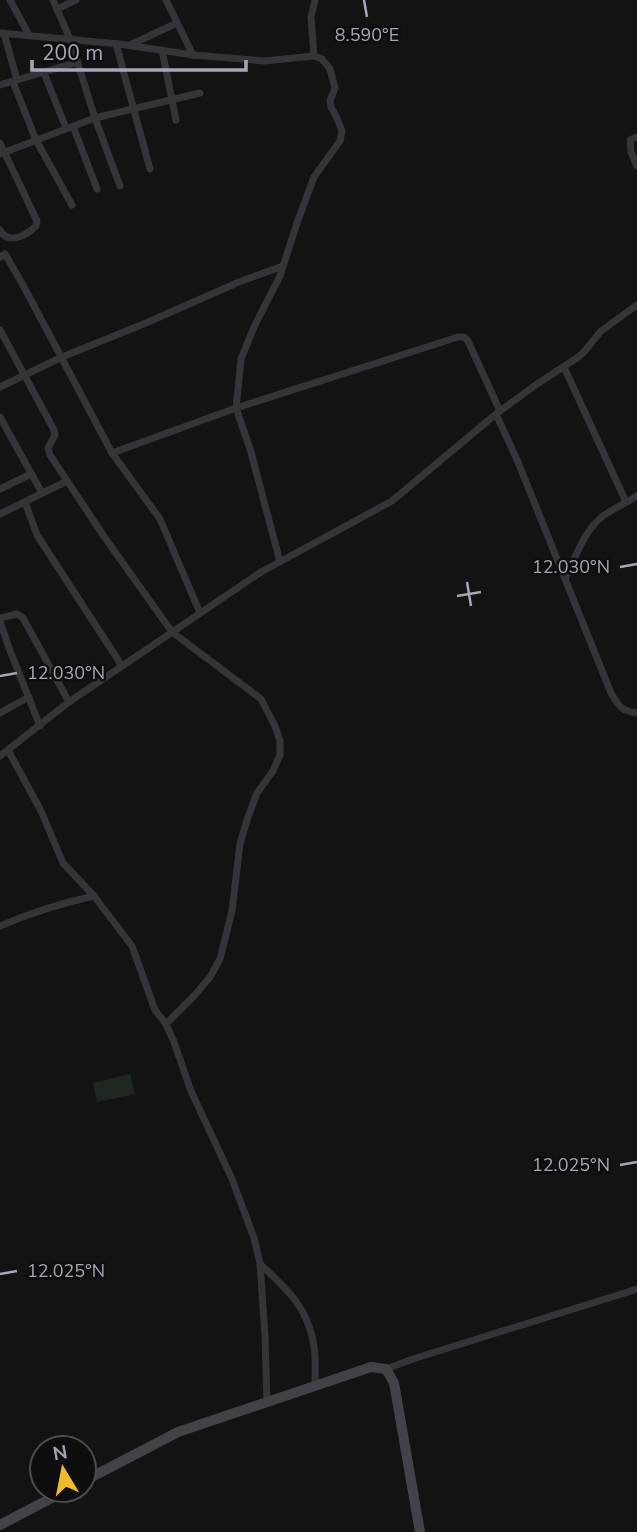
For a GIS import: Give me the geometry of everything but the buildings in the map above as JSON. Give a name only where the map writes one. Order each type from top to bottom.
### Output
[{"type":"street","points":[[10,0],[29,36]]},
{"type":"street","points":[[52,0],[70,39],[120,186]]},
{"type":"street","points":[[57,9],[76,0]]},
{"type":"street","points":[[166,0],[193,55]]},
{"type":"street","points":[[314,55],[311,17],[315,0]]},
{"type":"street","points":[[130,46],[177,23]]},
{"type":"street","points":[[72,205],[36,139],[15,81],[2,33],[264,61],[314,55],[322,59],[330,69],[335,88],[330,101],[342,131],[340,141],[314,177],[280,276],[241,359],[236,408],[251,452],[280,562]]},
{"type":"street","points":[[116,44],[150,169]]},
{"type":"street","points":[[162,50],[176,120]]},
{"type":"street","points":[[0,85],[78,62]]},
{"type":"street","points":[[44,73],[97,189]]},
{"type":"street","points":[[2,154],[95,118],[200,93]]},
{"type":"street","points":[[637,137],[630,141],[637,166]]},
{"type":"street","points":[[0,143],[2,154],[37,221],[36,226],[20,236],[8,238],[3,236],[0,230]]},
{"type":"street","points":[[0,257],[5,254],[23,285],[112,453],[160,519],[200,614]]},
{"type":"street","points":[[0,387],[62,357],[283,266]]},
{"type":"street","points":[[0,756],[69,702],[261,572],[392,501],[498,413],[583,353],[606,326],[637,306]]},
{"type":"street","points":[[0,330],[54,430],[55,435],[48,451],[103,535],[172,632],[261,699],[280,741],[280,755],[273,771],[257,793],[240,845],[232,911],[220,959],[203,986],[166,1024]]},
{"type":"street","points":[[112,453],[236,408],[464,337],[498,413],[611,693],[626,712],[637,713]]},
{"type":"street","points":[[564,367],[626,502]]},
{"type":"street","points":[[0,417],[42,493]]},
{"type":"street","points":[[0,488],[31,474]]},
{"type":"street","points":[[0,514],[67,481]]},
{"type":"street","points":[[565,579],[591,529],[601,517],[637,496]]},
{"type":"street","points":[[24,502],[37,535],[122,666]]},
{"type":"street","points":[[40,726],[0,620],[17,614],[23,618],[69,702]]},
{"type":"street","points":[[0,653],[9,648]]},
{"type":"street","points":[[0,713],[29,697]]},
{"type":"street","points":[[626,712],[637,708]]},
{"type":"street","points":[[8,750],[41,811],[63,863],[94,896],[132,946],[155,1010],[166,1024],[191,1091],[232,1179],[254,1238],[260,1263],[267,1401]]},
{"type":"street","points":[[0,926],[69,901],[94,896]]},
{"type":"street","points":[[260,1263],[290,1292],[306,1315],[314,1346],[315,1385]]},
{"type":"street","points":[[98,1474],[178,1432],[267,1401],[371,1367],[386,1369],[637,1289]]},
{"type":"street","points":[[386,1369],[394,1383],[420,1532]]},
{"type":"street","points":[[3,1532],[0,1525],[40,1504]]},
{"type":"shaded area","points":[[130,1074],[135,1094],[97,1102],[93,1083]]}]
